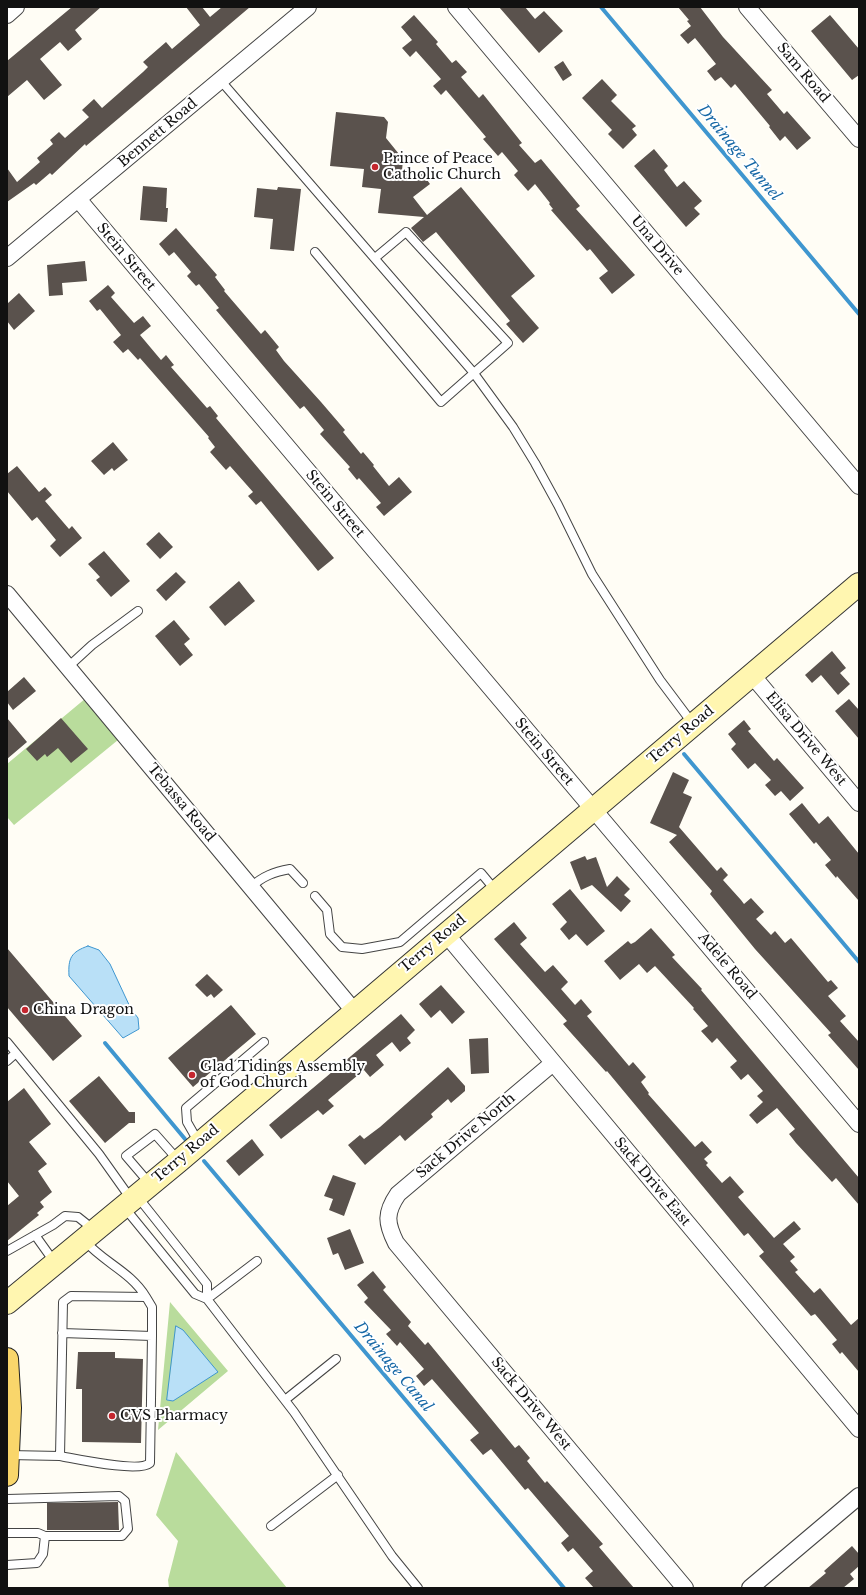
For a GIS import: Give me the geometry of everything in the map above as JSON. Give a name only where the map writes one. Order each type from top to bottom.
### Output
[{"type":"main road","points":[[7,1359],[10,1393],[8,1465]]},
{"type":"street","points":[[7,15],[16,7]]},
{"type":"street","name":"Bennett Road","points":[[7,258],[308,7]]},
{"type":"street","name":"Una Drive","points":[[456,7],[859,486]]},
{"type":"street","name":"Sam Road","points":[[747,7],[859,139]]},
{"type":"street","name":"Stein Street","points":[[78,199],[578,792],[594,809]]},
{"type":"street","name":"Terry Road","points":[[7,1303],[179,1161],[859,584]]},
{"type":"street","name":"Tebassa Road","points":[[7,594],[354,1011]]},
{"type":"street","name":"Elisa Drive West","points":[[752,676],[859,803]]},
{"type":"street","name":"Adele Road","points":[[594,809],[859,1124]]},
{"type":"street","name":"Sack Drive East","points":[[446,934],[859,1429]]},
{"type":"street","name":"Sack Drive North","points":[[388,1216],[391,1204],[398,1194],[553,1063]]},
{"type":"street","name":"Sack Drive West","points":[[388,1216],[389,1228],[396,1243],[685,1588]]},
{"type":"street","points":[[750,1588],[859,1496]]},
{"type":"lane","points":[[221,81],[474,372],[513,427],[558,505],[600,586],[660,680],[694,724]]},
{"type":"lane","points":[[314,252],[441,402],[508,343],[406,232],[375,258]]},
{"type":"lane","points":[[68,667],[92,645],[138,611]]},
{"type":"lane","points":[[251,887],[260,878],[272,873],[290,869],[303,883]]},
{"type":"lane","points":[[315,896],[327,910],[330,934],[342,947],[362,949],[400,942],[481,873],[496,891]]},
{"type":"lane","points":[[7,1042],[99,1154],[136,1196],[207,1284],[207,1299]]},
{"type":"lane","points":[[200,1143],[187,1122],[186,1108],[264,1042]]},
{"type":"lane","points":[[7,1061],[16,1053]]},
{"type":"lane","points":[[179,1161],[155,1134],[126,1156],[136,1196],[194,1294],[207,1299],[285,1400],[338,1475],[392,1556],[418,1588]]},
{"type":"lane","points":[[7,1250],[35,1235],[65,1216],[71,1215],[78,1217],[89,1235],[96,1254],[124,1272],[138,1284],[152,1307],[150,1463],[146,1466],[122,1467],[60,1456],[8,1465]]},
{"type":"lane","points":[[35,1235],[55,1264]]},
{"type":"lane","points":[[207,1299],[256,1261]]},
{"type":"lane","points":[[60,1456],[62,1302],[71,1296],[146,1297]]},
{"type":"lane","points":[[62,1333],[152,1336]]},
{"type":"lane","points":[[285,1400],[336,1359]]},
{"type":"lane","points":[[271,1526],[338,1475]]},
{"type":"lane","points":[[7,1499],[119,1496],[125,1501],[128,1529],[122,1536],[45,1536],[38,1533],[7,1533]]},
{"type":"lane","points":[[7,1565],[37,1563],[43,1554],[45,1536]]},
{"type":"green space","points":[[86,698],[118,740],[14,825],[7,817],[7,764]]},
{"type":"green space","points":[[170,1302],[228,1371],[158,1430]]},
{"type":"green space","points":[[176,1452],[287,1588],[169,1588],[168,1580],[178,1541],[156,1515]]},
{"type":"water","points":[[88,946],[99,950],[110,964],[131,1009],[138,1018],[139,1029],[123,1038],[69,976],[69,965],[72,956],[82,948]]},
{"type":"water","points":[[176,1326],[183,1330],[218,1372],[173,1401],[167,1400]]},
{"type":"building","points":[[72,7],[101,7],[75,30],[82,39],[68,51],[60,42],[40,59],[62,85],[44,100],[27,80],[7,97],[7,61]]},
{"type":"building","points":[[186,7],[202,7],[210,17],[222,7],[250,7],[86,146],[85,144],[52,175],[50,173],[36,185],[34,183],[7,202],[7,168],[17,182],[40,162],[37,158],[53,144],[50,140],[59,132],[65,138],[89,117],[82,110],[94,99],[102,108],[148,67],[143,62],[166,42],[172,49],[200,25]]},
{"type":"building","points":[[499,7],[525,7],[535,19],[544,11],[563,31],[539,53]]},
{"type":"building","points":[[678,7],[700,7],[723,37],[772,90],[767,94],[784,114],[787,111],[811,138],[797,150],[785,136],[780,141],[769,127],[770,126],[735,84],[731,88],[721,77],[715,81],[707,71],[716,64],[695,38],[688,44],[680,35],[691,26],[687,21],[689,20]]},
{"type":"building","points":[[414,15],[438,42],[436,44],[452,63],[456,60],[467,72],[461,77],[479,98],[483,94],[522,143],[519,145],[535,163],[541,159],[580,206],[576,209],[635,275],[612,294],[599,278],[608,271],[590,249],[587,251],[551,210],[553,209],[549,204],[550,203],[535,184],[528,191],[514,175],[518,171],[502,152],[498,156],[483,139],[486,137],[446,90],[441,95],[433,86],[441,79],[416,51],[410,57],[402,48],[412,40],[401,27]]},
{"type":"building","points":[[830,15],[859,49],[859,75],[852,80],[811,31]]},
{"type":"building","points":[[563,61],[572,75],[563,81],[554,67]]},
{"type":"building","points":[[602,79],[617,95],[611,101],[636,126],[632,129],[637,135],[623,149],[608,134],[612,130],[582,98]]},
{"type":"building","points":[[336,112],[384,117],[388,122],[386,138],[403,159],[402,171],[422,173],[430,184],[413,197],[427,215],[461,187],[535,276],[511,296],[539,328],[523,343],[506,324],[510,321],[436,232],[423,242],[411,228],[424,217],[378,213],[381,189],[362,187],[364,169],[330,166]]},
{"type":"building","points":[[654,149],[668,166],[664,170],[677,187],[684,181],[702,201],[694,208],[700,214],[686,227],[634,166]]},
{"type":"building","points":[[143,186],[167,188],[167,222],[140,220]]},
{"type":"building","points":[[278,187],[301,189],[294,251],[270,249],[273,219],[254,217],[257,188],[277,190]]},
{"type":"building","points":[[176,228],[217,275],[215,277],[225,290],[224,291],[261,334],[265,330],[279,347],[276,350],[284,361],[345,430],[343,432],[361,454],[363,452],[389,486],[399,477],[412,492],[384,516],[376,507],[381,503],[359,478],[357,480],[348,469],[350,467],[320,434],[324,430],[304,406],[300,409],[216,310],[219,308],[199,284],[196,286],[187,276],[191,272],[174,252],[169,256],[159,244]]},
{"type":"building","points":[[85,261],[87,281],[62,283],[63,295],[49,296],[47,265]]},
{"type":"building","points":[[108,285],[115,293],[111,297],[134,323],[143,316],[151,326],[140,335],[161,360],[166,355],[174,365],[171,367],[207,408],[210,406],[218,416],[216,418],[334,558],[318,571],[261,501],[256,505],[248,496],[253,492],[230,466],[226,470],[210,452],[215,447],[208,438],[209,437],[140,358],[138,360],[128,349],[123,353],[113,342],[121,335],[100,309],[97,311],[89,301]]},
{"type":"building","points":[[19,293],[35,311],[14,330],[7,321],[7,304]]},
{"type":"building","points":[[113,442],[128,460],[114,471],[112,468],[104,475],[91,461]]},
{"type":"building","points":[[17,466],[39,492],[45,487],[52,495],[45,501],[69,529],[72,526],[82,538],[60,557],[50,546],[56,540],[37,517],[32,521],[7,491],[7,474]]},
{"type":"building","points":[[159,532],[173,547],[160,559],[146,544]]},
{"type":"building","points":[[104,551],[130,581],[111,597],[96,580],[100,577],[88,564]]},
{"type":"building","points":[[176,572],[186,582],[166,601],[156,590]]},
{"type":"building","points":[[239,581],[255,601],[225,626],[209,607]]},
{"type":"building","points":[[174,620],[190,639],[184,644],[193,655],[180,666],[155,636]]},
{"type":"building","points":[[832,651],[846,668],[840,673],[850,684],[838,695],[821,675],[812,683],[805,675]]},
{"type":"building","points":[[24,677],[36,691],[13,710],[7,702],[7,692]]},
{"type":"building","points":[[849,699],[859,710],[859,739],[835,711]]},
{"type":"building","points":[[7,718],[27,742],[7,759]]},
{"type":"building","points":[[61,718],[88,749],[71,763],[58,748],[47,757],[45,754],[37,761],[26,749]]},
{"type":"building","points":[[744,720],[751,729],[748,731],[774,761],[777,758],[804,788],[790,801],[781,791],[775,796],[765,785],[771,780],[755,763],[748,769],[731,749],[736,744],[728,734]]},
{"type":"building","points":[[673,772],[689,780],[683,793],[692,797],[679,827],[717,871],[721,867],[728,875],[723,880],[744,904],[751,898],[764,912],[756,919],[771,935],[775,931],[785,943],[791,938],[828,982],[831,980],[838,988],[828,996],[846,1016],[840,1021],[859,1042],[859,1070],[828,1035],[831,1033],[755,949],[710,894],[712,891],[669,842],[677,835],[650,823]]},
{"type":"building","points":[[802,803],[819,824],[828,816],[859,854],[859,901],[825,865],[831,860],[816,842],[814,844],[789,814]]},
{"type":"building","points":[[585,856],[587,860],[596,857],[607,887],[617,876],[630,889],[624,895],[631,901],[621,912],[592,885],[581,890],[570,862]]},
{"type":"building","points":[[570,889],[605,931],[587,946],[576,934],[569,940],[560,929],[567,922],[552,904]]},
{"type":"building","points":[[514,922],[527,938],[520,944],[545,972],[553,965],[568,982],[561,989],[575,1005],[581,999],[592,1012],[587,1016],[629,1066],[633,1062],[646,1077],[641,1082],[649,1093],[648,1094],[695,1147],[702,1141],[712,1152],[704,1159],[708,1163],[706,1165],[722,1183],[730,1176],[744,1192],[738,1197],[774,1238],[794,1221],[801,1229],[783,1244],[795,1257],[790,1261],[798,1270],[795,1272],[814,1293],[820,1288],[851,1325],[859,1318],[859,1372],[842,1352],[840,1354],[832,1344],[837,1340],[815,1314],[811,1316],[759,1256],[764,1252],[748,1233],[744,1236],[607,1071],[606,1072],[563,1024],[567,1021],[494,939]]},
{"type":"building","points":[[651,928],[675,955],[672,957],[702,989],[701,990],[859,1178],[859,1205],[836,1178],[832,1182],[796,1143],[789,1134],[795,1129],[777,1108],[757,1124],[749,1115],[763,1102],[757,1096],[763,1091],[748,1074],[741,1080],[730,1067],[737,1061],[717,1038],[712,1043],[701,1031],[708,1026],[693,1009],[694,1008],[655,966],[647,973],[639,964],[620,980],[604,961],[628,941],[631,944],[635,942]]},
{"type":"building","points":[[7,948],[82,1036],[53,1061],[7,1007]]},
{"type":"building","points":[[207,974],[223,990],[214,998],[211,994],[207,997],[195,985]]},
{"type":"building","points":[[441,985],[465,1012],[452,1024],[440,1010],[431,1018],[419,1004]]},
{"type":"building","points":[[231,1005],[256,1034],[193,1087],[168,1058]]},
{"type":"building","points":[[401,1014],[415,1030],[407,1038],[411,1043],[400,1052],[392,1042],[376,1055],[384,1065],[370,1077],[364,1070],[328,1100],[334,1106],[323,1115],[318,1110],[281,1139],[269,1125]]},
{"type":"building","points":[[488,1038],[489,1073],[471,1074],[469,1039]]},
{"type":"building","points":[[448,1067],[465,1086],[465,1091],[451,1103],[448,1099],[431,1114],[433,1117],[405,1141],[400,1135],[365,1165],[348,1145],[360,1135],[364,1139],[380,1127]]},
{"type":"building","points":[[99,1076],[129,1112],[135,1112],[135,1123],[129,1123],[105,1143],[69,1101]]},
{"type":"building","points":[[24,1088],[51,1124],[29,1142],[47,1164],[38,1171],[52,1192],[40,1202],[44,1207],[37,1213],[39,1215],[7,1241],[7,1206],[19,1196],[7,1181],[7,1102]]},
{"type":"building","points":[[252,1139],[264,1155],[239,1176],[226,1161]]},
{"type":"building","points":[[333,1175],[356,1183],[344,1216],[329,1210],[333,1199],[324,1196]]},
{"type":"building","points":[[350,1229],[364,1263],[345,1270],[338,1253],[333,1255],[327,1238]]},
{"type":"building","points":[[373,1271],[386,1287],[383,1290],[411,1322],[408,1326],[425,1345],[428,1342],[515,1448],[519,1445],[530,1458],[527,1461],[545,1483],[547,1481],[603,1544],[599,1547],[634,1588],[594,1588],[585,1578],[593,1571],[573,1548],[568,1552],[561,1543],[569,1536],[528,1488],[525,1490],[491,1449],[483,1455],[470,1440],[479,1433],[432,1379],[424,1386],[416,1376],[424,1369],[400,1342],[397,1346],[386,1334],[391,1330],[364,1302],[368,1298],[357,1285]]},
{"type":"building","name":"CVS Pharmacy","points":[[78,1352],[115,1352],[115,1358],[143,1359],[141,1443],[82,1442],[82,1389],[76,1389]]},
{"type":"building","points":[[118,1502],[119,1530],[47,1530],[47,1503]]},
{"type":"building","points":[[852,1546],[859,1554],[859,1566],[850,1574],[854,1579],[843,1588],[808,1588],[826,1573],[824,1571]]},
{"type":"waterway","name":"Drainage Tunnel","points":[[601,7],[859,314]]},
{"type":"waterway","points":[[684,754],[859,962]]},
{"type":"waterway","name":"Drainage Canal","points":[[105,1043],[185,1139]]},
{"type":"waterway","name":"Drainage Canal","points":[[204,1161],[564,1588]]},
{"type":"place","name":"Prince of Peace Catholic Church","points":[[375,167]]},
{"type":"place","name":"China Dragon","points":[[25,1010]]},
{"type":"place","name":"Glad Tidings Assembly of God Church","points":[[192,1075]]},
{"type":"place","name":"CVS Pharmacy","points":[[112,1416]]}]
